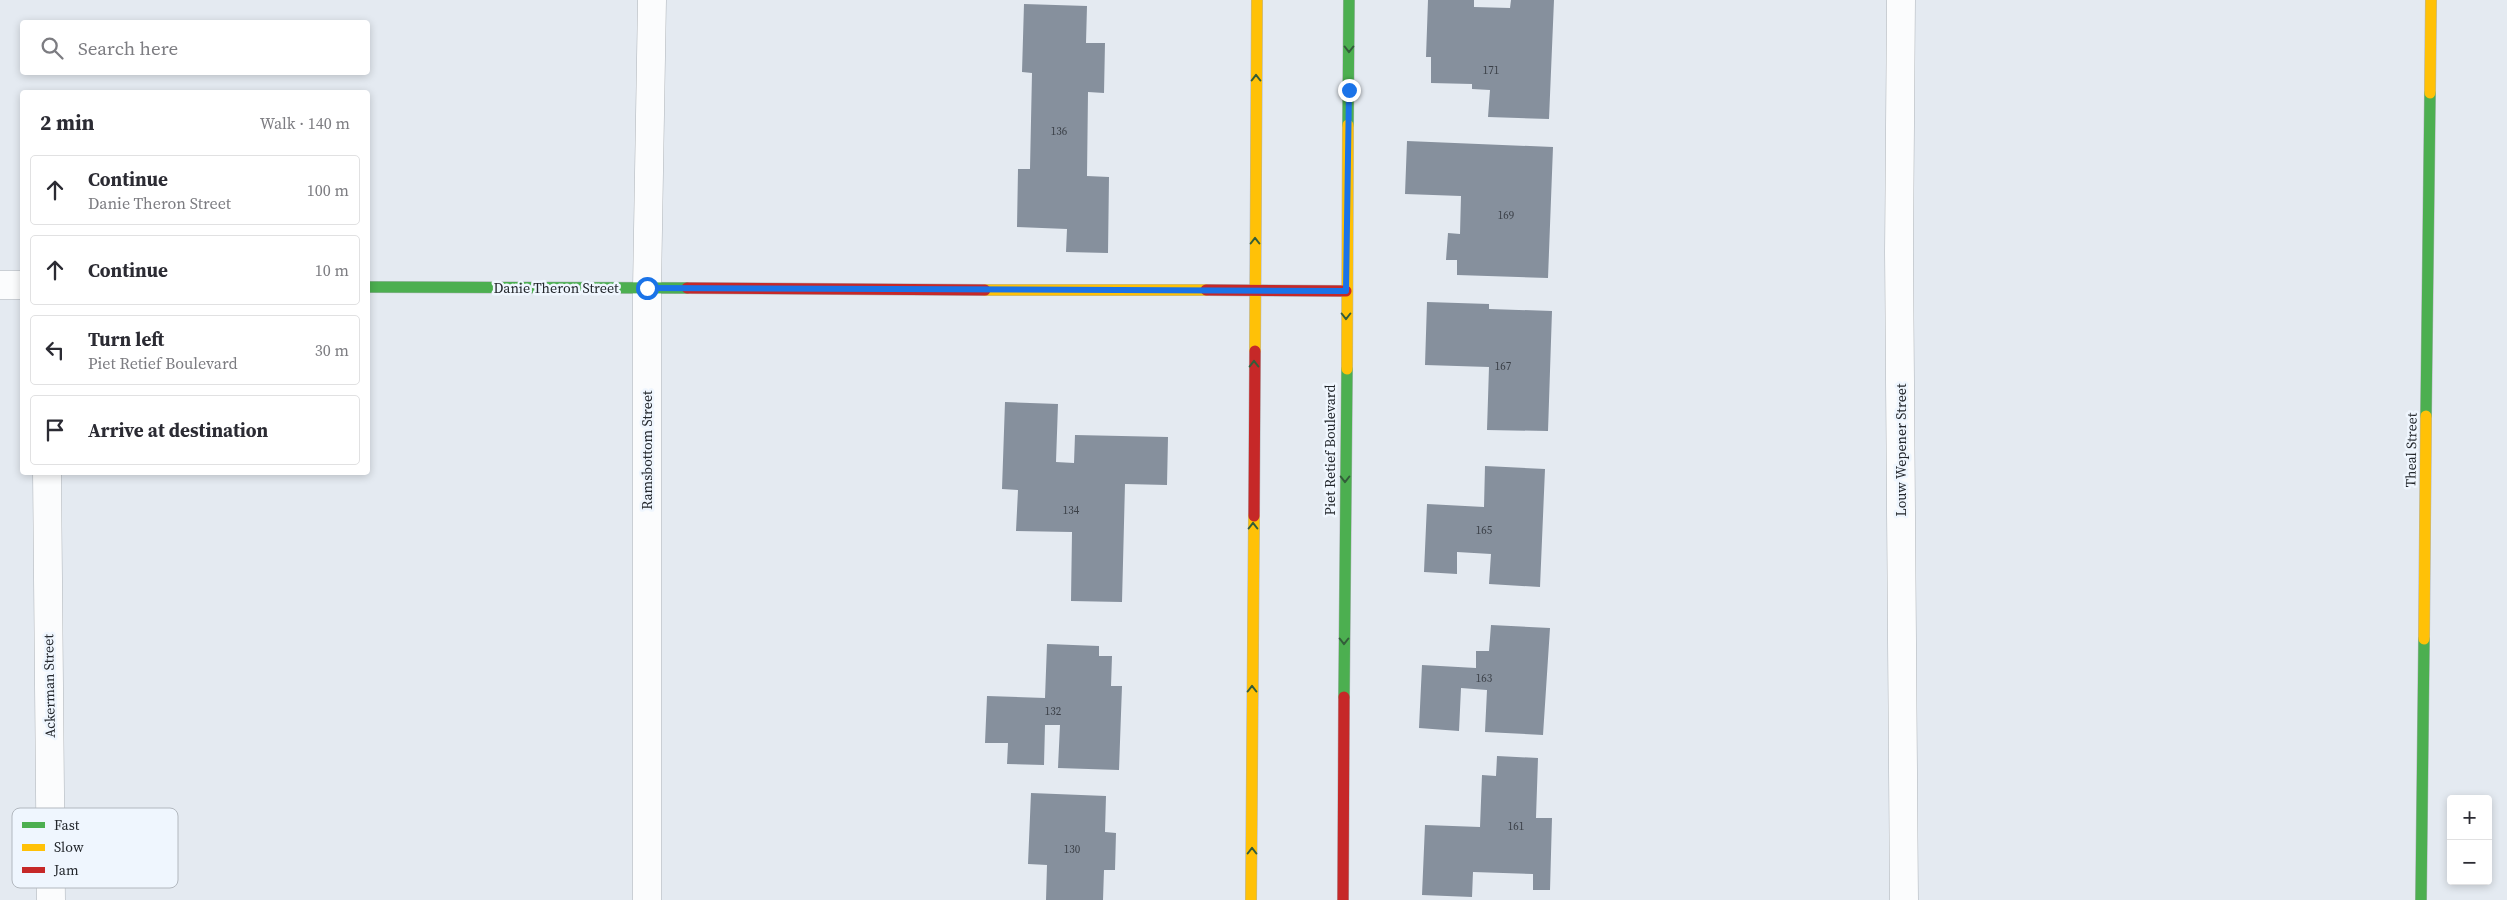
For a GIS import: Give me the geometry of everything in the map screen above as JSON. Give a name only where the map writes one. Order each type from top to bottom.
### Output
[{"type":"street","name":"Ramsbottom Street","points":[[647,900],[647,288],[652,0]]},
{"type":"street","points":[[1251,900],[1257,0]]},
{"type":"street","name":"Piet Retief Boulevard","points":[[1342,900],[1349,0]]},
{"type":"street","name":"Louw Wepener Street","points":[[1901,0],[1899,262],[1904,900]]},
{"type":"street","name":"Theal Street","points":[[2421,900],[2431,0]]},
{"type":"street","points":[[0,285],[20,285]]},
{"type":"street","name":"Danie Theron Street","points":[[370,287],[1346,291]]},
{"type":"street","name":"Ackerman Street","points":[[47,475],[50,808]]},
{"type":"building","points":[[1428,0],[1474,0],[1474,7],[1510,8],[1511,0],[1554,0],[1549,119],[1488,117],[1490,90],[1472,89],[1472,84],[1431,83],[1431,57],[1426,57]]},
{"type":"building","points":[[1024,4],[1087,6],[1086,43],[1105,43],[1104,93],[1088,92],[1087,176],[1109,177],[1108,253],[1066,252],[1067,229],[1017,227],[1018,169],[1030,169],[1032,73],[1022,72]]},
{"type":"building","points":[[1407,141],[1553,147],[1548,278],[1457,275],[1457,260],[1446,260],[1448,233],[1460,234],[1461,196],[1405,194]]},
{"type":"building","points":[[1427,302],[1489,304],[1489,309],[1552,311],[1548,431],[1487,430],[1489,367],[1425,365]]},
{"type":"building","points":[[1005,402],[1058,404],[1056,462],[1074,463],[1075,435],[1168,437],[1167,485],[1125,484],[1122,602],[1071,601],[1072,532],[1016,531],[1018,490],[1002,489]]},
{"type":"building","points":[[1485,466],[1545,469],[1540,587],[1489,584],[1491,554],[1457,552],[1457,574],[1424,572],[1427,504],[1484,507]]},
{"type":"building","points":[[1491,625],[1550,628],[1543,735],[1485,732],[1487,690],[1461,688],[1459,731],[1419,728],[1422,665],[1476,668],[1476,651],[1489,651]]},
{"type":"building","points":[[1047,644],[1099,646],[1099,656],[1112,656],[1111,686],[1122,686],[1119,770],[1058,768],[1060,725],[1045,725],[1044,765],[1007,764],[1008,743],[985,743],[987,696],[1045,698]]},
{"type":"building","points":[[1497,756],[1538,758],[1536,818],[1552,818],[1550,890],[1533,890],[1533,874],[1473,872],[1472,897],[1422,895],[1425,825],[1480,827],[1482,775],[1496,776]]},
{"type":"building","points":[[1031,793],[1106,796],[1105,832],[1116,833],[1115,870],[1104,870],[1103,900],[1046,900],[1047,865],[1028,864]]},
{"type":"traffic: fast","points":[[1348,125],[1349,0]]},
{"type":"traffic: fast","points":[[2426,416],[2430,93]]},
{"type":"traffic: fast","points":[[370,287],[687,288]]},
{"type":"traffic: fast","points":[[1344,697],[1347,369]]},
{"type":"traffic: fast","points":[[2421,900],[2424,639]]},
{"type":"traffic: slow","points":[[1255,351],[1257,0]]},
{"type":"traffic: slow","points":[[2430,93],[2431,0]]},
{"type":"traffic: slow","points":[[1347,369],[1348,125]]},
{"type":"traffic: slow","points":[[985,290],[1206,290]]},
{"type":"traffic: slow","points":[[2424,639],[2426,416]]},
{"type":"traffic: slow","points":[[1251,900],[1254,516]]},
{"type":"traffic: jam","points":[[687,288],[985,290]]},
{"type":"traffic: jam","points":[[1206,290],[1346,291]]},
{"type":"traffic: jam","points":[[1254,516],[1255,351]]},
{"type":"traffic: jam","points":[[1343,900],[1344,697]]},
{"type":"route","points":[[647,288],[1346,291],[1349,90]]}]
